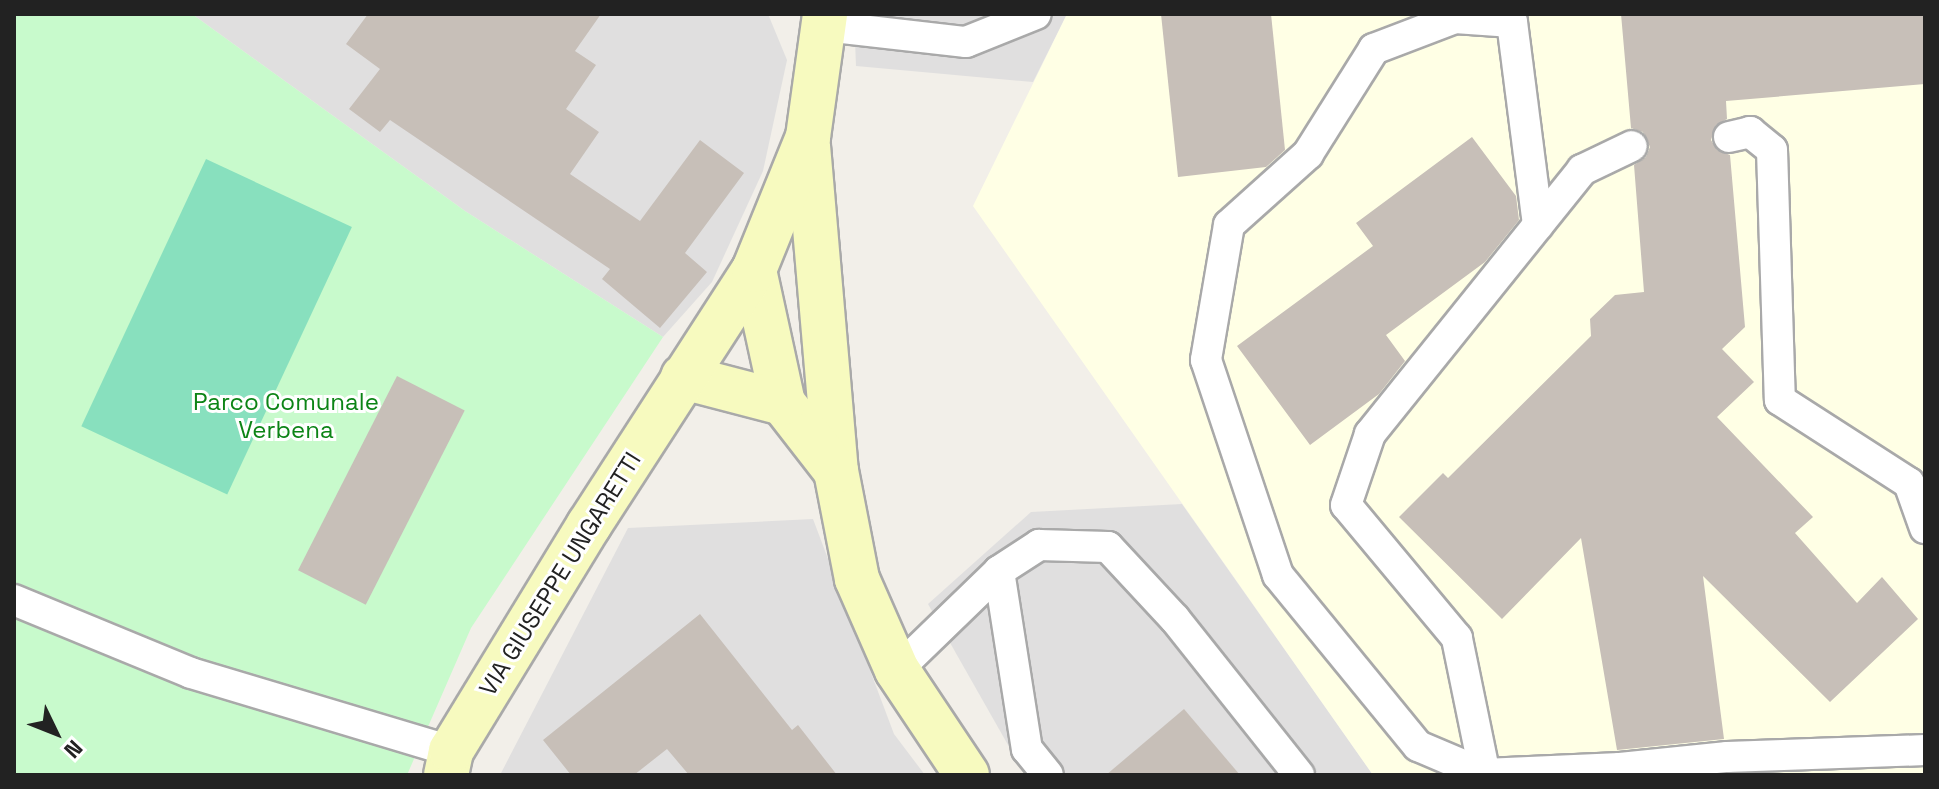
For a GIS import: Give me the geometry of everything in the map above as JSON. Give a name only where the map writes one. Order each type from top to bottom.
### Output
[{"type":"street","points":[[825,20],[808,137],[836,471],[857,579],[897,670],[967,775]]},
{"type":"street","name":"VIA GIUSEPPE UNGARETTI","points":[[448,763],[683,377],[754,270],[808,137]]},
{"type":"street","points":[[754,270],[822,328]]},
{"type":"street","points":[[754,270],[783,403],[836,471]]},
{"type":"street","points":[[683,377],[783,403]]},
{"type":"lane","points":[[825,20],[966,42],[1036,14]]},
{"type":"lane","points":[[1538,225],[1512,22],[1455,18],[1374,49],[1308,154],[1229,225],[1206,360],[1278,575],[1418,746],[1484,774],[1620,768],[1727,757],[1925,750]]},
{"type":"lane","points":[[1729,137],[1750,132],[1772,150],[1780,400],[1917,487],[1925,528]]},
{"type":"lane","points":[[1484,774],[1457,638],[1346,505],[1370,434],[1582,170],[1632,146]]},
{"type":"lane","points":[[897,670],[999,571],[1039,545],[1108,547],[1175,619],[1299,775]]},
{"type":"lane","points":[[999,571],[1027,749],[1048,775]]},
{"type":"lane","points":[[14,600],[191,673],[448,763]]},
{"type":"shaded area","points":[[192,14],[768,14],[787,60],[763,171],[712,282],[663,337],[465,211]]},
{"type":"shaded area","points":[[854,14],[1067,14],[1033,82],[856,66]]},
{"type":"shaded area","points":[[1067,14],[1925,14],[1925,775],[1373,775],[973,206]]},
{"type":"shaded area","points":[[1182,504],[1373,775],[1029,775],[1016,759],[928,604],[1031,512]]},
{"type":"shaded area","points":[[813,519],[894,734],[925,775],[500,775],[628,528]]},
{"type":"green space","name":"Parco Comunale Verbena","points":[[14,14],[192,14],[465,211],[663,337],[471,628],[407,775],[14,775]]},
{"type":"green space","points":[[206,159],[352,227],[227,494],[81,426]]},
{"type":"building","points":[[368,14],[601,14],[575,51],[596,65],[566,109],[599,132],[570,174],[640,221],[700,140],[744,173],[685,253],[707,272],[660,328],[602,279],[610,269],[390,120],[380,132],[349,109],[380,69],[346,44]]},
{"type":"building","points":[[1161,14],[1271,14],[1285,150],[1266,167],[1178,177]]},
{"type":"building","points":[[1621,14],[1925,14],[1925,84],[1726,101],[1727,119],[1716,125],[1711,140],[1717,150],[1730,155],[1745,327],[1722,349],[1754,382],[1717,417],[1813,517],[1795,533],[1857,603],[1882,577],[1918,619],[1830,702],[1703,576],[1724,739],[1617,750],[1581,538],[1502,619],[1399,517],[1443,473],[1448,478],[1591,336],[1590,319],[1615,295],[1644,292],[1634,165],[1646,157],[1650,147],[1643,132],[1631,128]]},
{"type":"building","points":[[1472,137],[1516,196],[1519,220],[1485,262],[1386,335],[1405,361],[1379,394],[1310,445],[1237,346],[1373,246],[1356,223]]},
{"type":"building","points":[[397,376],[465,411],[366,605],[298,570]]},
{"type":"building","points":[[700,614],[792,730],[798,725],[837,775],[689,775],[667,749],[634,775],[571,775],[543,740]]},
{"type":"building","points":[[1184,709],[1240,775],[1106,775]]}]
